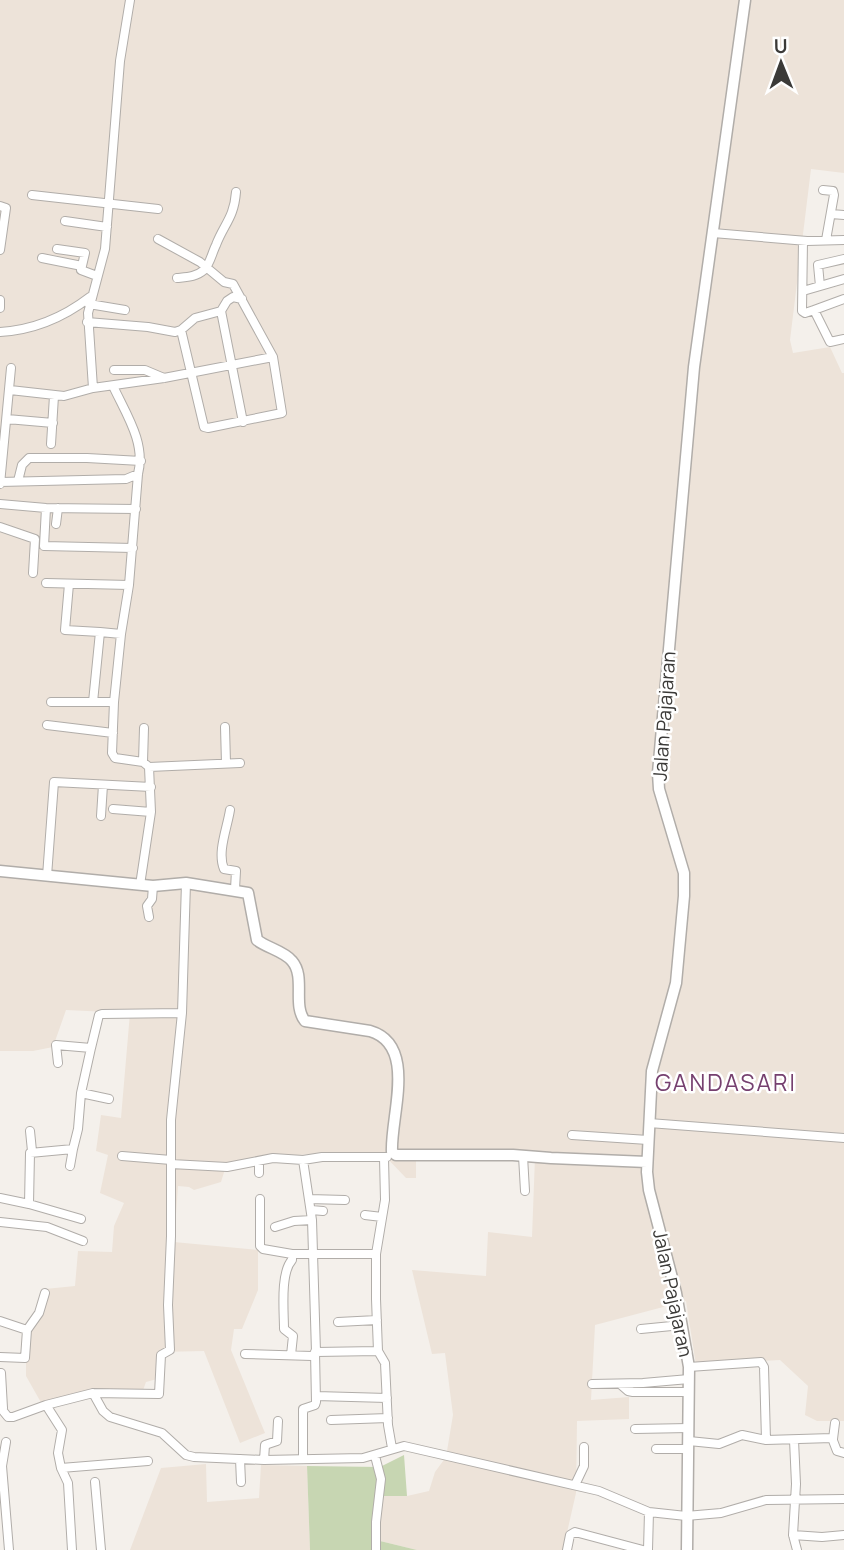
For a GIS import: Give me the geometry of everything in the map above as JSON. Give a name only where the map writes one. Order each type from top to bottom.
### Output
[{"type":"main road","name":"Jalan Pajajaran","points":[[687,1550],[689,1367],[671,1273],[649,1190],[647,1162],[654,1060],[676,984],[684,897],[684,873],[659,789],[658,772],[694,366],[745,0]]},
{"type":"main road","points":[[0,871],[153,886],[186,883],[234,889],[250,895],[257,940],[289,958],[295,967],[301,1012],[305,1021],[359,1028],[379,1034],[390,1044],[397,1060],[399,1074],[388,1156],[523,1156],[647,1162]]},
{"type":"street","points":[[93,388],[87,322],[107,227],[120,61],[130,0]]},
{"type":"street","points":[[823,190],[834,192],[826,240]]},
{"type":"street","points":[[177,278],[197,275],[206,268],[217,241],[227,226],[236,192]]},
{"type":"street","points":[[32,195],[158,209]]},
{"type":"street","points":[[0,206],[6,208],[0,250]]},
{"type":"street","points":[[831,214],[844,215]]},
{"type":"street","points":[[65,221],[107,227]]},
{"type":"street","points":[[713,233],[803,241],[844,240]]},
{"type":"street","points":[[158,239],[200,262],[224,282],[233,284],[273,357],[282,413],[213,428],[204,427],[181,330]]},
{"type":"street","points":[[803,241],[803,312],[844,299]]},
{"type":"street","points":[[57,249],[86,253],[83,272],[97,276]]},
{"type":"street","points":[[42,258],[82,266]]},
{"type":"street","points":[[820,286],[818,265],[844,259]]},
{"type":"street","points":[[803,291],[844,279]]},
{"type":"street","points":[[242,299],[233,297],[221,311],[243,422]]},
{"type":"street","points":[[0,300],[0,308]]},
{"type":"street","points":[[2,332],[19,331],[70,313],[90,301],[125,310]]},
{"type":"street","points":[[814,310],[828,341],[844,339]]},
{"type":"street","points":[[87,322],[175,332],[195,318],[221,311]]},
{"type":"street","points":[[10,390],[54,396],[70,395],[93,388],[164,378],[273,357]]},
{"type":"street","points":[[10,368],[0,484],[18,481],[126,479],[138,474]]},
{"type":"street","points":[[114,370],[145,370],[164,378]]},
{"type":"street","points":[[113,386],[138,437],[141,461],[130,585],[121,634],[114,702],[112,753],[115,758],[146,764],[240,763]]},
{"type":"street","points":[[51,444],[54,396]]},
{"type":"street","points":[[7,419],[53,423]]},
{"type":"street","points":[[18,481],[22,465],[29,458],[141,461]]},
{"type":"street","points":[[0,504],[46,508],[136,509]]},
{"type":"street","points":[[46,508],[44,546],[133,548]]},
{"type":"street","points":[[56,524],[58,508]]},
{"type":"street","points":[[1,536],[0,528],[34,539],[33,573]]},
{"type":"street","points":[[46,583],[130,585]]},
{"type":"street","points":[[69,584],[64,630],[121,634]]},
{"type":"street","points":[[93,702],[100,632]]},
{"type":"street","points":[[51,702],[114,702]]},
{"type":"street","points":[[47,725],[113,733]]},
{"type":"street","points":[[225,727],[226,763]]},
{"type":"street","points":[[140,885],[151,812],[144,728]]},
{"type":"street","points":[[47,877],[54,782],[151,787]]},
{"type":"street","points":[[101,816],[103,785]]},
{"type":"street","points":[[113,809],[151,812]]},
{"type":"street","points":[[230,810],[221,849],[224,869],[236,871],[234,889]]},
{"type":"street","points":[[1,1373],[1,1408],[8,1417],[93,1393],[159,1394],[161,1355],[168,1352],[169,1347],[171,1120],[182,1013],[186,883]]},
{"type":"street","points":[[149,918],[147,906],[152,900],[153,886]]},
{"type":"street","points":[[70,1166],[78,1129],[81,1093],[99,1017],[102,1014],[182,1013]]},
{"type":"street","points":[[58,1063],[56,1045],[91,1048]]},
{"type":"street","points":[[81,1093],[109,1099]]},
{"type":"street","points":[[649,1123],[844,1138]]},
{"type":"street","points":[[29,1204],[29,1156],[32,1151],[30,1131]]},
{"type":"street","points":[[572,1135],[648,1140]]},
{"type":"street","points":[[32,1151],[73,1149]]},
{"type":"street","points":[[122,1156],[226,1167],[273,1158],[303,1160],[388,1156],[385,1200],[376,1254],[378,1351],[385,1363],[392,1448]]},
{"type":"street","points":[[523,1156],[525,1191]]},
{"type":"street","points":[[303,1160],[312,1220],[316,1340],[316,1396],[314,1405],[303,1409],[303,1459]]},
{"type":"street","points":[[259,1161],[259,1173]]},
{"type":"street","points":[[0,1198],[81,1219]]},
{"type":"street","points":[[260,1199],[260,1246],[263,1249],[314,1255],[376,1254]]},
{"type":"street","points":[[309,1199],[345,1200]]},
{"type":"street","points":[[311,1210],[323,1211]]},
{"type":"street","points":[[365,1215],[382,1217]]},
{"type":"street","points":[[275,1227],[294,1221],[312,1220]]},
{"type":"street","points":[[0,1222],[47,1227],[83,1241]]},
{"type":"street","points":[[291,1355],[293,1336],[284,1329],[284,1317],[285,1284],[292,1254]]},
{"type":"street","points":[[1,1360],[25,1358],[27,1329],[39,1312],[45,1293]]},
{"type":"street","points":[[338,1322],[377,1320]]},
{"type":"street","points":[[0,1321],[27,1329]]},
{"type":"street","points":[[641,1329],[682,1325]]},
{"type":"street","points":[[245,1354],[312,1356],[315,1352],[378,1351]]},
{"type":"street","points":[[689,1367],[761,1362],[764,1367],[766,1440]]},
{"type":"street","points":[[592,1384],[689,1379]]},
{"type":"street","points":[[620,1384],[633,1392],[690,1392]]},
{"type":"street","points":[[93,1393],[103,1411],[110,1417],[162,1433],[186,1455],[264,1460],[357,1459],[404,1446],[599,1490],[649,1512],[687,1516],[721,1513],[766,1500],[844,1499]]},
{"type":"street","points":[[316,1396],[387,1398]]},
{"type":"street","points":[[46,1405],[62,1430],[58,1453],[68,1483],[72,1550]]},
{"type":"street","points":[[331,1419],[388,1418]]},
{"type":"street","points":[[264,1460],[265,1445],[277,1441],[278,1421]]},
{"type":"street","points":[[835,1423],[833,1439],[837,1451],[844,1453]]},
{"type":"street","points":[[635,1429],[689,1428]]},
{"type":"street","points":[[656,1449],[719,1444],[742,1435],[766,1440],[833,1439]]},
{"type":"street","points":[[794,1440],[796,1484],[793,1535],[797,1550]]},
{"type":"street","points":[[6,1442],[2,1461],[3,1503],[9,1550]]},
{"type":"street","points":[[575,1485],[583,1466],[584,1447]]},
{"type":"street","points":[[375,1455],[381,1479],[376,1550]]},
{"type":"street","points":[[240,1459],[241,1482]]},
{"type":"street","points":[[61,1468],[148,1461]]},
{"type":"street","points":[[95,1482],[100,1550]]},
{"type":"street","points":[[567,1550],[570,1535],[575,1532],[645,1550],[649,1512]]},
{"type":"street","points":[[793,1535],[844,1535]]},
{"type":"shaded area","points":[[0,0],[844,0],[844,173],[811,169],[790,340],[793,353],[830,347],[844,373],[844,1421],[817,1421],[805,1415],[808,1386],[780,1360],[696,1365],[686,1301],[595,1325],[591,1400],[629,1397],[629,1419],[577,1421],[576,1493],[563,1550],[417,1550],[376,1540],[382,1496],[407,1496],[429,1491],[435,1472],[446,1457],[453,1415],[445,1353],[432,1354],[412,1270],[486,1276],[488,1232],[532,1237],[535,1157],[416,1160],[416,1178],[406,1178],[384,1155],[310,1154],[266,1158],[242,1169],[225,1169],[221,1182],[194,1190],[178,1186],[174,1242],[258,1250],[258,1290],[242,1329],[234,1329],[231,1350],[265,1433],[240,1443],[204,1351],[160,1352],[157,1379],[146,1382],[142,1393],[93,1388],[43,1406],[26,1376],[26,1330],[39,1313],[45,1289],[75,1286],[78,1251],[112,1252],[114,1226],[124,1203],[100,1193],[108,1155],[96,1151],[101,1115],[121,1118],[130,1013],[66,1010],[53,1047],[33,1051],[0,1051]]},
{"type":"shaded area","points":[[206,1464],[207,1502],[259,1498],[261,1465],[307,1466],[310,1550],[130,1550],[161,1468]]},
{"type":"green space","points":[[404,1455],[407,1496],[382,1496],[376,1540],[417,1550],[310,1550],[307,1466],[380,1467]]},
{"type":"district","name":"GANDASARI","points":[[726,1082]]}]
